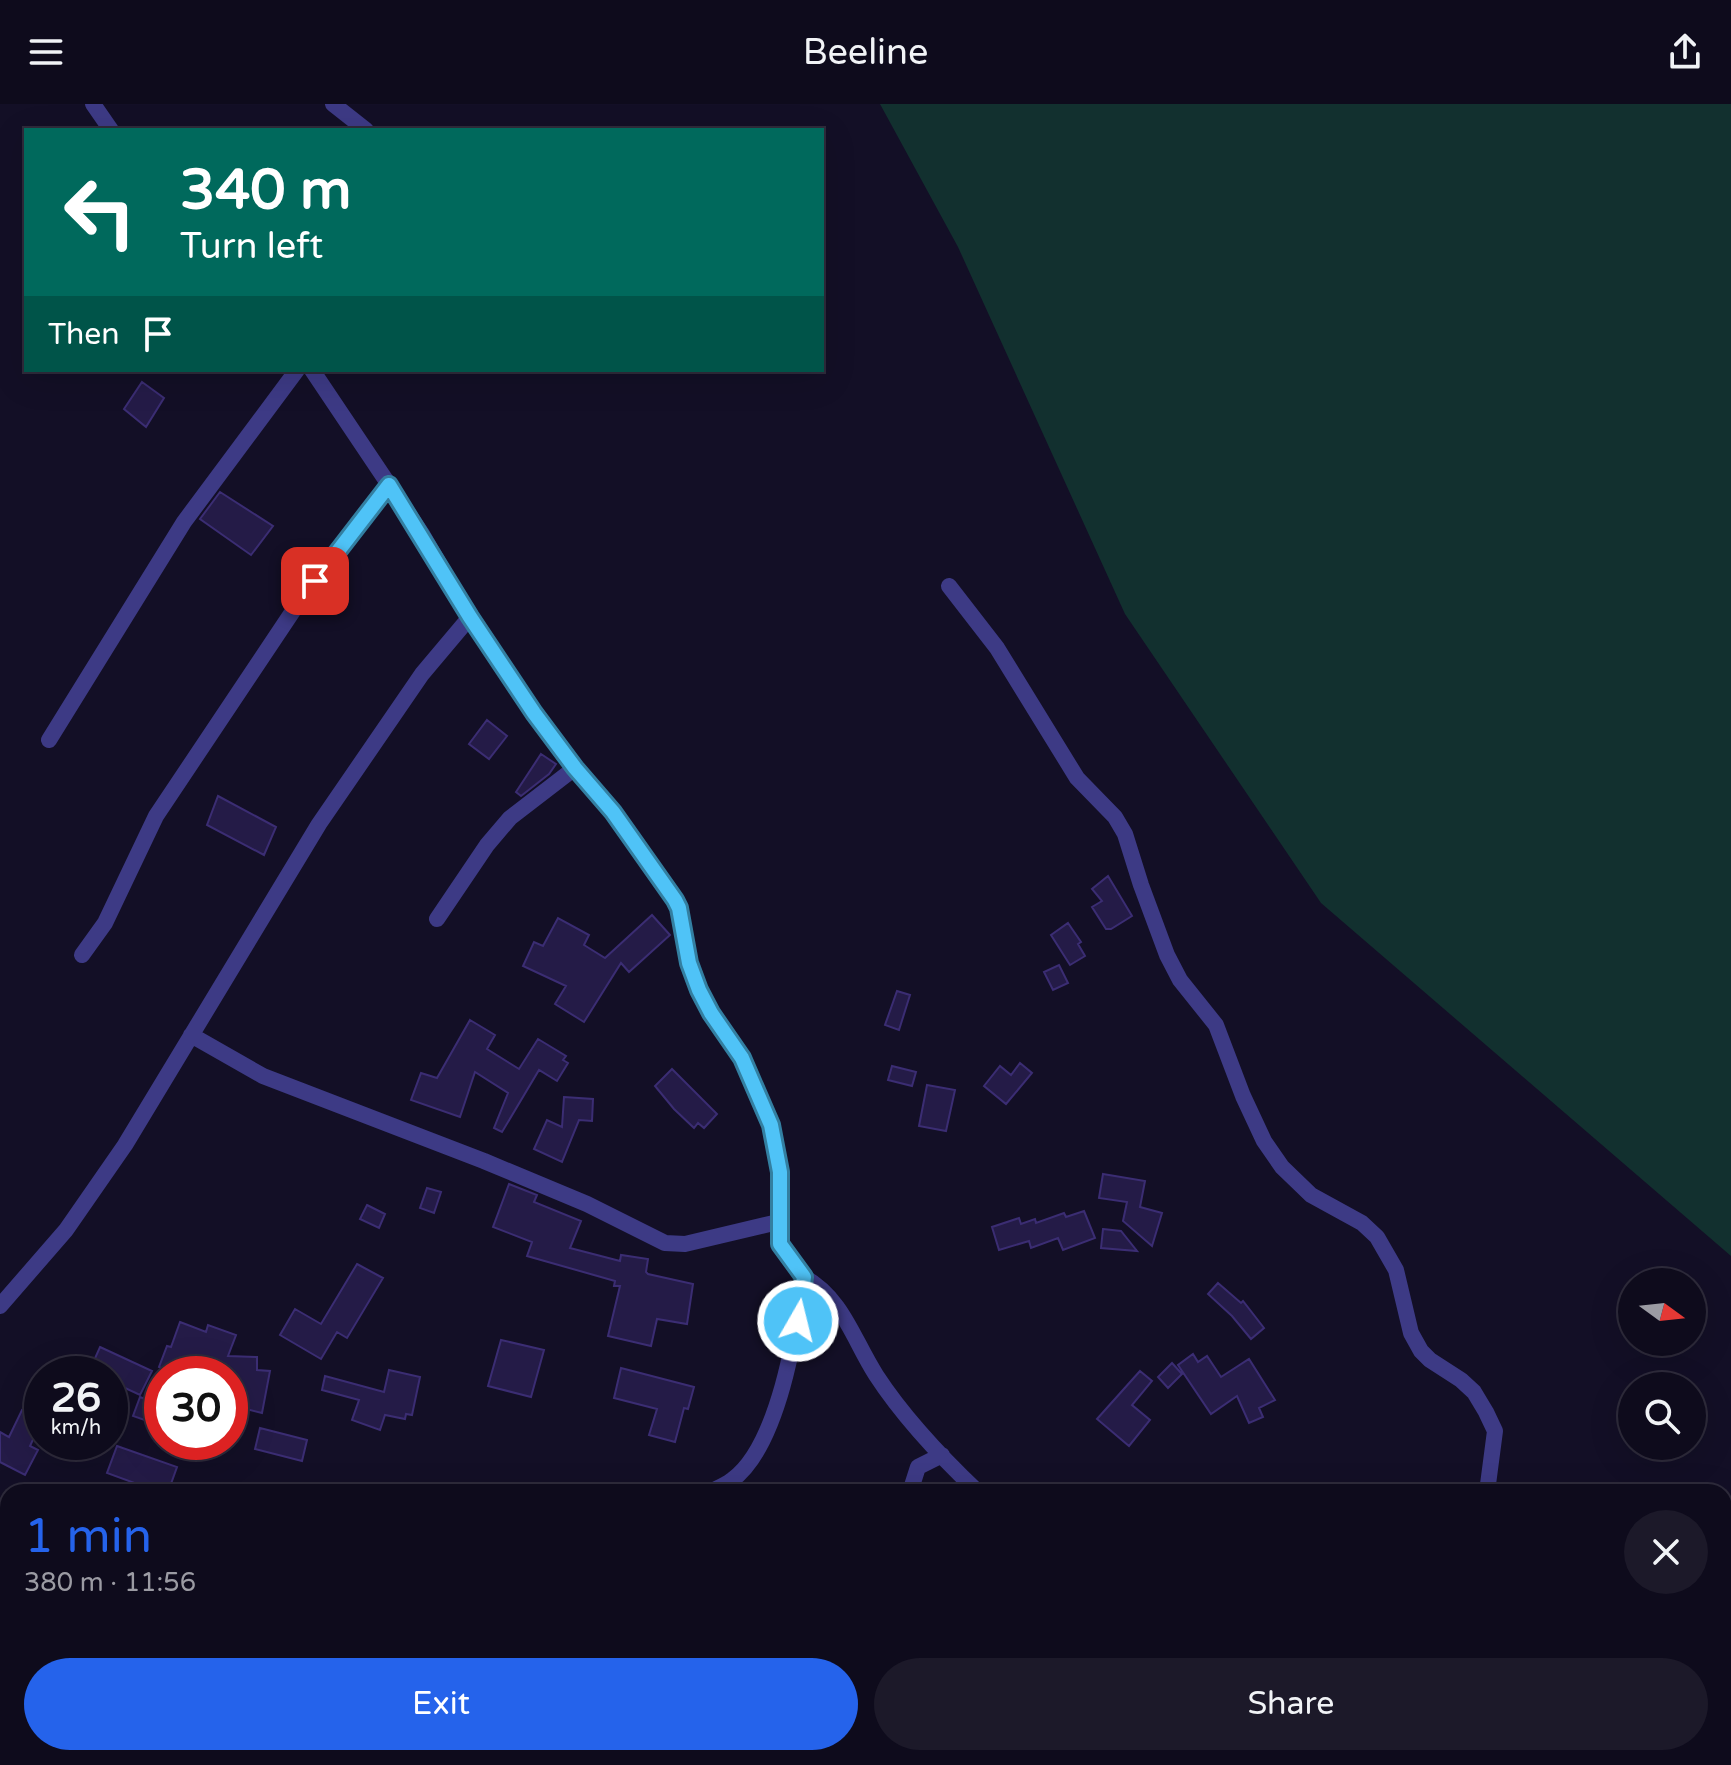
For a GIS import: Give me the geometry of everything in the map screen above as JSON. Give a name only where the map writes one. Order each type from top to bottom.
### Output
[{"type":"street","points":[[93,104],[110,128]]},
{"type":"street","points":[[333,104],[363,128]]},
{"type":"street","points":[[49,740],[184,522],[296,372]]},
{"type":"street","points":[[313,372],[534,713],[613,812],[679,908],[689,963],[699,990],[742,1058],[771,1125],[780,1172],[780,1244],[804,1277],[822,1287],[834,1300],[876,1375],[907,1417],[970,1484]]},
{"type":"street","points":[[82,955],[105,923],[156,816],[297,605],[389,485]]},
{"type":"street","points":[[949,586],[997,648],[1077,778],[1115,817],[1125,834],[1167,955],[1180,980],[1216,1025],[1264,1141],[1282,1167],[1311,1195],[1362,1223],[1377,1237],[1396,1270],[1411,1333],[1421,1351],[1474,1392],[1495,1431],[1488,1484]]},
{"type":"street","points":[[0,1306],[66,1230],[125,1145],[319,824],[422,674],[470,617]]},
{"type":"street","points":[[437,919],[487,845],[510,818],[575,768]]},
{"type":"street","points":[[191,1035],[263,1076],[484,1161],[587,1204],[665,1243],[685,1244],[778,1222]]},
{"type":"street","points":[[725,1484],[735,1479],[754,1454],[769,1425],[794,1343],[804,1277]]},
{"type":"street","points":[[913,1484],[918,1467],[942,1455]]},
{"type":"green space","points":[[880,104],[1731,104],[1731,1256],[1321,903],[1125,614],[958,247]]},
{"type":"building","points":[[142,382],[164,398],[146,427],[124,409]]},
{"type":"building","points":[[220,492],[273,526],[251,555],[200,519]]},
{"type":"building","points":[[487,720],[507,736],[489,759],[469,744]]},
{"type":"building","points":[[541,754],[556,764],[549,774],[521,796],[516,792]]},
{"type":"building","points":[[218,796],[276,827],[264,855],[207,825]]},
{"type":"building","points":[[1108,876],[1132,916],[1111,929],[1106,929],[1092,907],[1102,901],[1092,889]]},
{"type":"building","points":[[652,915],[670,935],[629,972],[621,963],[584,1022],[555,1004],[566,986],[523,966],[534,942],[543,946],[558,918],[589,935],[584,945],[605,958]]},
{"type":"building","points":[[1068,923],[1081,942],[1078,944],[1085,956],[1070,965],[1051,935]]},
{"type":"building","points":[[1059,965],[1068,983],[1053,990],[1044,972]]},
{"type":"building","points":[[897,991],[910,995],[899,1030],[885,1025]]},
{"type":"building","points":[[470,1020],[495,1035],[487,1049],[519,1069],[538,1039],[566,1056],[563,1060],[568,1063],[557,1081],[539,1070],[502,1132],[494,1128],[508,1093],[475,1072],[460,1117],[411,1100],[421,1073],[437,1078]]},
{"type":"building","points":[[1020,1063],[1032,1073],[1006,1104],[984,1086],[1000,1066],[1011,1075]]},
{"type":"building","points":[[892,1066],[916,1072],[912,1086],[888,1080]]},
{"type":"building","points":[[672,1069],[717,1114],[704,1128],[698,1123],[694,1128],[655,1086]]},
{"type":"building","points":[[927,1085],[955,1090],[946,1131],[919,1126]]},
{"type":"building","points":[[564,1097],[593,1099],[592,1121],[579,1120],[562,1162],[534,1149],[547,1120],[562,1127]]},
{"type":"building","points":[[1103,1174],[1145,1181],[1140,1207],[1162,1213],[1152,1246],[1123,1221],[1127,1202],[1099,1198]]},
{"type":"building","points":[[509,1184],[537,1195],[534,1202],[581,1221],[570,1248],[620,1261],[621,1255],[648,1259],[648,1274],[693,1284],[687,1324],[657,1319],[651,1346],[608,1336],[620,1286],[614,1286],[615,1281],[527,1256],[532,1242],[493,1227]]},
{"type":"building","points":[[427,1188],[441,1192],[434,1213],[420,1208]]},
{"type":"building","points":[[367,1205],[385,1214],[379,1228],[360,1219]]},
{"type":"building","points":[[1084,1211],[1095,1238],[1063,1250],[1058,1238],[1031,1248],[1029,1241],[999,1250],[992,1227],[1019,1218],[1021,1224],[1035,1219],[1036,1223],[1064,1213],[1066,1217]]},
{"type":"building","points":[[1103,1229],[1121,1231],[1137,1251],[1101,1248]]},
{"type":"building","points":[[357,1264],[383,1278],[347,1338],[337,1332],[321,1359],[280,1335],[295,1309],[321,1324]]},
{"type":"building","points":[[1218,1283],[1241,1303],[1243,1301],[1264,1328],[1251,1339],[1208,1294]]},
{"type":"building","points":[[180,1322],[206,1332],[208,1325],[236,1335],[228,1356],[163,1356],[167,1346],[171,1347]]},
{"type":"building","points":[[501,1340],[544,1350],[531,1397],[488,1386]]},
{"type":"building","points":[[100,1347],[120,1356],[96,1356]]},
{"type":"building","points":[[1193,1354],[1198,1362],[1207,1356],[1221,1377],[1249,1359],[1275,1400],[1259,1408],[1263,1417],[1249,1423],[1237,1396],[1211,1414],[1178,1365]]},
{"type":"building","points":[[248,1357],[257,1357],[257,1370],[270,1371],[262,1413],[248,1410]]},
{"type":"building","points":[[128,1360],[144,1367],[144,1387],[140,1395],[128,1389]]},
{"type":"building","points":[[1172,1363],[1182,1374],[1168,1388],[1158,1377]]},
{"type":"building","points":[[621,1368],[694,1387],[688,1409],[684,1408],[675,1442],[649,1435],[657,1409],[614,1398]]},
{"type":"building","points":[[389,1370],[420,1377],[412,1415],[406,1414],[405,1419],[385,1415],[380,1430],[352,1420],[359,1400],[322,1390],[325,1376],[384,1392]]},
{"type":"building","points":[[1140,1371],[1152,1381],[1132,1405],[1150,1420],[1129,1446],[1097,1419]]},
{"type":"building","points":[[140,1397],[144,1399],[144,1420],[133,1416]]},
{"type":"building","points":[[24,1411],[24,1460],[33,1460],[25,1475],[0,1462],[0,1432],[9,1437]]},
{"type":"building","points":[[260,1428],[307,1440],[302,1461],[255,1449]]},
{"type":"building","points":[[128,1450],[144,1455],[144,1460],[157,1460],[177,1467],[171,1484],[137,1484],[107,1473],[112,1460],[128,1460]]},
{"type":"route","points":[[315,581],[389,485],[422,534],[470,617],[534,713],[613,812],[675,900],[689,963],[699,990],[742,1058],[771,1125],[780,1172],[780,1244],[804,1277],[798,1321]]}]
